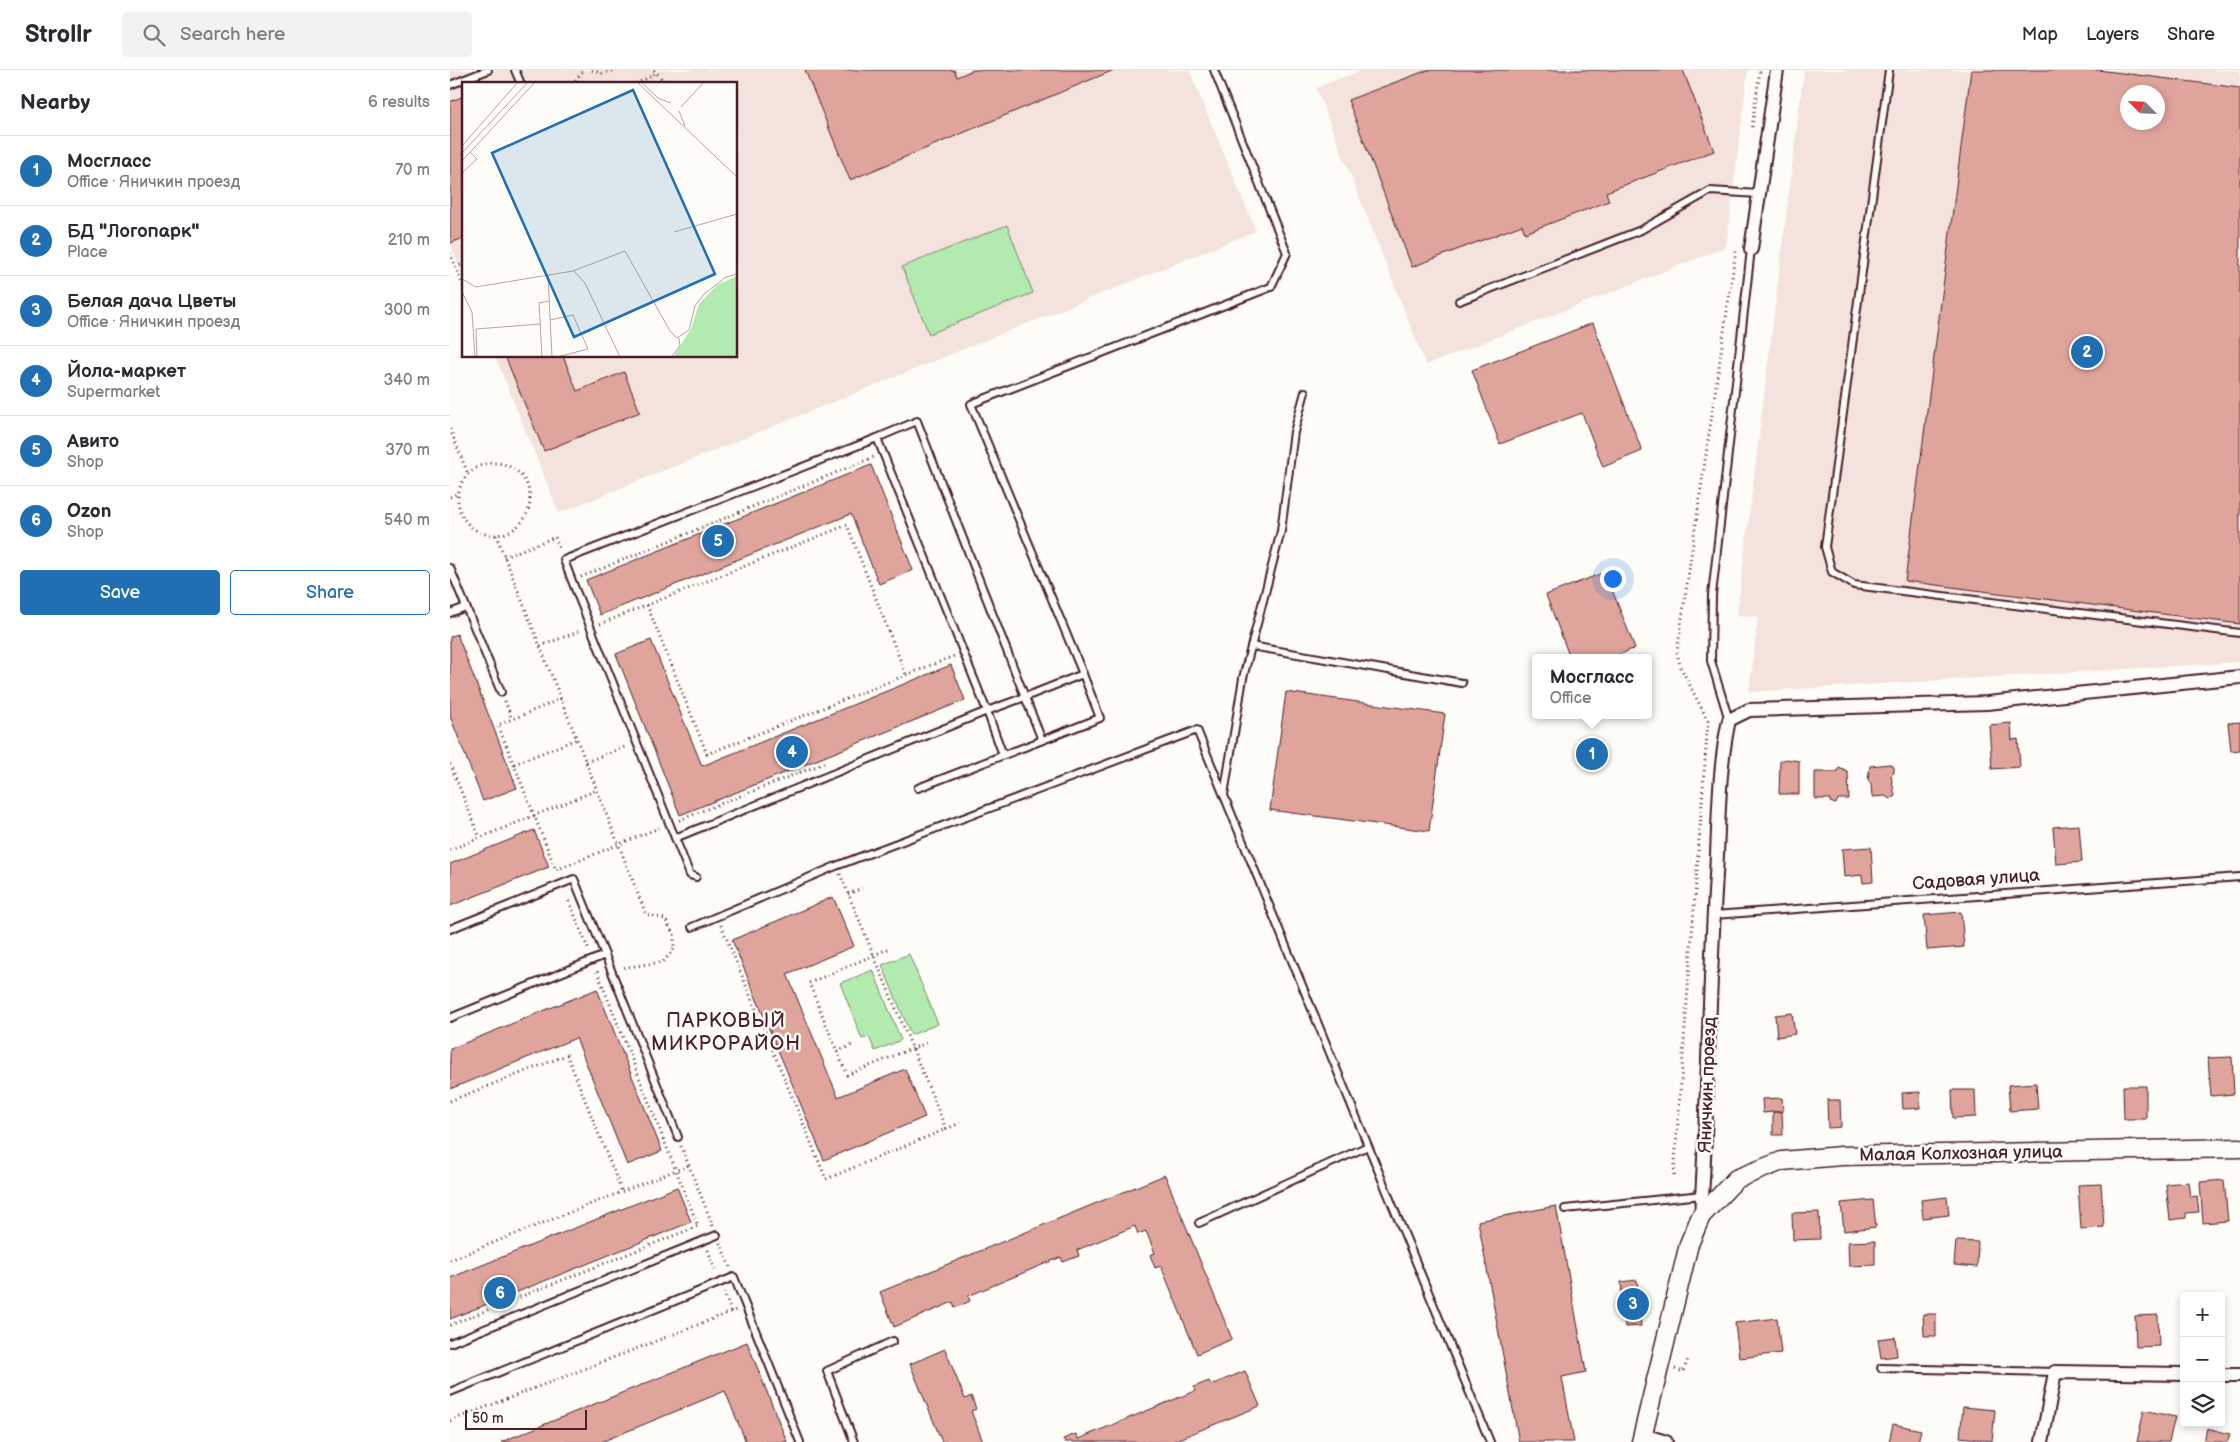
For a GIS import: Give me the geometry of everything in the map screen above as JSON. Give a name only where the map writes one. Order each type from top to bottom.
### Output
[{"type":"street","points":[[1751,249],[1777,70]]},
{"type":"street","points":[[1729,720],[1749,710],[1987,703],[2240,677]]},
{"type":"street","name":"Яничкин проезд","points":[[1642,1438],[1689,1244],[1701,1216],[1723,747],[1729,720]]},
{"type":"street","name":"Малая Колхозная улица","points":[[1701,1216],[1736,1179],[1782,1161],[1841,1156],[2240,1148]]},
{"type":"street","points":[[2042,1442],[2055,1372],[2180,1374]]},
{"type":"street","points":[[2225,1375],[2240,1375]]},
{"type":"street","points":[[1642,1438],[1666,1442]]},
{"type":"lane","points":[[450,85],[488,70]]},
{"type":"lane","points":[[515,70],[520,82]]},
{"type":"lane","points":[[918,788],[1100,718],[971,404],[1272,287],[1287,253],[1214,70]]},
{"type":"lane","points":[[1889,70],[1825,547],[1832,572],[1854,585],[2240,633]]},
{"type":"lane","points":[[1459,301],[1641,230],[1710,191],[1759,194]]},
{"type":"lane","points":[[1729,720],[1710,661],[1712,595],[1751,249]]},
{"type":"lane","points":[[1224,797],[1242,678],[1281,531],[1294,432],[1305,392]]},
{"type":"lane","points":[[696,877],[690,875],[564,560],[917,421],[1042,740]]},
{"type":"lane","points":[[877,438],[1003,755]]},
{"type":"lane","points":[[450,568],[501,692]]},
{"type":"lane","points":[[450,613],[466,607]]},
{"type":"lane","points":[[1251,646],[1462,683]]},
{"type":"lane","points":[[675,838],[1083,674]]},
{"type":"lane","points":[[692,927],[836,866],[1197,730],[1490,1442]]},
{"type":"lane","name":"Садовая улица","points":[[1714,915],[2240,877]]},
{"type":"lane","points":[[450,929],[574,879],[678,1137]]},
{"type":"lane","points":[[450,1018],[605,955]]},
{"type":"lane","points":[[1200,1223],[1368,1146]]},
{"type":"lane","points":[[1565,1209],[1702,1195]]},
{"type":"lane","points":[[450,1343],[717,1235]]},
{"type":"lane","points":[[450,1392],[734,1277],[800,1442]]},
{"type":"lane","points":[[854,1442],[827,1371],[893,1341]]},
{"type":"lane","points":[[1881,1368],[2055,1372]]},
{"type":"path","points":[[574,82],[584,70]]},
{"type":"path","points":[[592,70],[602,73],[618,70]]},
{"type":"path","points":[[654,70],[664,82]]},
{"type":"path","points":[[640,82],[657,73]]},
{"type":"path","points":[[1674,1175],[1708,721],[1680,666],[1677,652],[1736,248]]},
{"type":"path","points":[[450,253],[462,283]]},
{"type":"path","points":[[456,267],[462,265]]},
{"type":"path","points":[[450,429],[468,474]]},
{"type":"path","points":[[572,581],[874,457],[878,466]]},
{"type":"path","points":[[502,464],[519,473],[525,480],[530,498],[526,516],[513,529],[496,535],[486,534],[470,525],[460,509],[459,493],[468,474],[484,465],[502,464]]},
{"type":"path","points":[[450,497],[459,493]]},
{"type":"path","points":[[540,646],[847,525],[906,675]]},
{"type":"path","points":[[496,535],[646,914],[664,919],[674,935],[674,949],[663,962],[611,970],[598,975]]},
{"type":"path","points":[[504,557],[555,537],[564,560]]},
{"type":"path","points":[[648,605],[707,754],[955,656]]},
{"type":"path","points":[[951,647],[958,664]]},
{"type":"path","points":[[501,692],[512,719]]},
{"type":"path","points":[[561,699],[498,725],[593,960],[731,1312]]},
{"type":"path","points":[[514,764],[577,739]]},
{"type":"path","points":[[586,762],[637,742]]},
{"type":"path","points":[[556,870],[836,759]]},
{"type":"path","points":[[450,764],[452,774],[480,838]]},
{"type":"path","points":[[450,850],[597,790]]},
{"type":"path","points":[[836,866],[946,1129]]},
{"type":"path","points":[[848,894],[862,888]]},
{"type":"path","points":[[718,916],[826,1180],[960,1123]]},
{"type":"path","points":[[888,950],[809,983],[837,1052],[847,1075],[926,1043]]},
{"type":"path","points":[[837,1052],[853,1045]]},
{"type":"path","points":[[450,1101],[567,1054],[622,1192]]},
{"type":"path","points":[[678,1137],[734,1277]]},
{"type":"path","points":[[450,1260],[689,1165]]},
{"type":"path","points":[[450,1326],[698,1226]]},
{"type":"path","points":[[450,1421],[746,1306]]},
{"type":"shaded area","points":[[450,70],[1189,70],[1256,231],[559,513],[496,358],[738,358],[738,82],[462,82],[462,273],[450,243]]},
{"type":"shaded area","points":[[1362,70],[1748,70],[1726,247],[1426,365],[1316,88]]},
{"type":"shaded area","points":[[1804,70],[2240,70],[2240,662],[1749,692],[1758,617],[1737,615]]},
{"type":"green space","points":[[1007,225],[1033,293],[929,334],[902,267]]},
{"type":"green space","points":[[909,954],[938,1024],[911,1035],[882,965]]},
{"type":"green space","points":[[873,970],[901,1040],[875,1051],[869,1037],[862,1039],[840,983]]},
{"type":"building","points":[[805,70],[954,70],[957,77],[973,70],[1114,70],[850,180]]},
{"type":"building","points":[[1428,70],[1683,70],[1714,151],[1606,192],[1609,201],[1525,233],[1522,225],[1412,267],[1348,100]]},
{"type":"building","points":[[1971,70],[2098,70],[2240,88],[2240,624],[1905,581]]},
{"type":"building","points":[[462,97],[462,239],[450,243],[450,102]]},
{"type":"building","points":[[1593,323],[1642,451],[1603,467],[1582,413],[1500,444],[1472,370]]},
{"type":"building","points":[[506,358],[564,358],[577,391],[624,372],[640,412],[544,451]]},
{"type":"building","points":[[871,465],[913,570],[879,584],[851,514],[600,615],[586,580]]},
{"type":"building","points":[[1605,572],[1635,648],[1621,654],[1568,654],[1546,595]]},
{"type":"building","points":[[457,634],[517,788],[483,801],[450,716],[450,637]]},
{"type":"building","points":[[651,640],[702,766],[951,665],[965,700],[680,815],[616,654]]},
{"type":"building","points":[[1286,692],[1445,714],[1429,831],[1270,810]]},
{"type":"building","points":[[2240,722],[2240,750],[2231,751],[2228,723]]},
{"type":"building","points":[[2011,723],[2012,740],[2018,739],[2020,767],[1992,769],[1989,725]]},
{"type":"building","points":[[1786,759],[1799,761],[1799,794],[1779,794],[1780,761]]},
{"type":"building","points":[[1890,764],[1894,767],[1894,773],[1891,776],[1895,796],[1890,799],[1885,796],[1872,797],[1871,784],[1868,780],[1870,766]]},
{"type":"building","points":[[1839,768],[1848,772],[1849,799],[1838,799],[1836,804],[1830,802],[1830,799],[1815,799],[1815,772],[1837,772]]},
{"type":"building","points":[[2079,825],[2082,862],[2056,864],[2053,827]]},
{"type":"building","points":[[534,830],[549,867],[450,906],[450,864]]},
{"type":"building","points":[[1871,847],[1873,882],[1863,883],[1862,875],[1844,877],[1842,849]]},
{"type":"building","points":[[833,897],[854,946],[787,974],[838,1097],[905,1069],[925,1117],[824,1160],[732,940]]},
{"type":"building","points":[[1961,912],[1964,947],[1927,950],[1924,915]]},
{"type":"building","points":[[597,989],[662,1151],[627,1165],[576,1038],[450,1089],[450,1049]]},
{"type":"building","points":[[1792,1013],[1795,1034],[1777,1037],[1775,1015]]},
{"type":"building","points":[[2232,1057],[2234,1094],[2211,1096],[2208,1058]]},
{"type":"building","points":[[2036,1083],[2038,1109],[2010,1111],[2008,1085]]},
{"type":"building","points":[[2123,1086],[2146,1086],[2146,1119],[2124,1119]]},
{"type":"building","points":[[1952,1090],[1975,1090],[1976,1117],[1953,1118]]},
{"type":"building","points":[[1920,1092],[1920,1108],[1903,1109],[1902,1093]]},
{"type":"building","points":[[1782,1098],[1783,1111],[1763,1113],[1762,1099]]},
{"type":"building","points":[[1827,1100],[1840,1100],[1841,1127],[1828,1128]]},
{"type":"building","points":[[1773,1112],[1782,1112],[1783,1135],[1773,1135]]},
{"type":"building","points":[[1165,1175],[1232,1339],[1197,1354],[1161,1266],[1155,1268],[1150,1255],[1155,1253],[1146,1231],[1138,1234],[1135,1226],[1077,1250],[1079,1256],[1063,1262],[1061,1257],[968,1296],[970,1301],[955,1308],[953,1302],[894,1327],[880,1292]]},
{"type":"building","points":[[2224,1180],[2228,1221],[2203,1223],[2200,1182]]},
{"type":"building","points":[[2188,1182],[2190,1197],[2197,1196],[2199,1212],[2186,1213],[2186,1218],[2170,1220],[2166,1184]]},
{"type":"building","points":[[2101,1184],[2104,1227],[2081,1229],[2078,1185]]},
{"type":"building","points":[[677,1187],[691,1222],[450,1319],[450,1278]]},
{"type":"building","points":[[1947,1197],[1949,1215],[1923,1218],[1921,1200]]},
{"type":"building","points":[[1873,1200],[1876,1227],[1844,1231],[1841,1203]]},
{"type":"building","points":[[1556,1206],[1586,1372],[1562,1377],[1574,1442],[1519,1442],[1478,1221]]},
{"type":"building","points":[[1819,1212],[1820,1239],[1793,1240],[1792,1213]]},
{"type":"building","points":[[1875,1241],[1875,1265],[1849,1266],[1848,1242]]},
{"type":"building","points":[[1956,1241],[1978,1242],[1977,1267],[1954,1265]]},
{"type":"building","points":[[1637,1280],[1641,1326],[1625,1327],[1621,1282]]},
{"type":"building","points":[[1923,1314],[1936,1314],[1936,1336],[1924,1336]]},
{"type":"building","points":[[2158,1315],[2159,1346],[2136,1347],[2135,1316]]},
{"type":"building","points":[[1777,1318],[1781,1353],[1739,1358],[1735,1323]]},
{"type":"building","points":[[1895,1337],[1897,1356],[1881,1358],[1878,1339]]},
{"type":"building","points":[[747,1342],[787,1442],[746,1442],[725,1391],[601,1442],[501,1442]]},
{"type":"building","points":[[945,1349],[965,1399],[971,1396],[976,1409],[971,1411],[983,1442],[942,1442],[910,1364]]},
{"type":"building","points":[[1245,1371],[1260,1406],[1171,1442],[1065,1442],[1063,1439],[1076,1434],[1078,1439],[1195,1391],[1194,1387],[1209,1381],[1211,1385]]},
{"type":"building","points":[[1963,1407],[1995,1410],[1992,1441],[1960,1437]]},
{"type":"building","points":[[2144,1410],[2175,1417],[2169,1442],[2137,1442]]},
{"type":"building","points":[[1893,1424],[1921,1430],[1918,1442],[1889,1442]]},
{"type":"building","points":[[2207,1428],[2230,1434],[2227,1442],[2204,1442]]},
{"type":"place","name":"БД \"Логопарк\"","points":[[2087,352]]},
{"type":"place","name":"Авито","points":[[718,541]]},
{"type":"place","name":"Йола-маркет","points":[[792,752]]},
{"type":"place","name":"Мосгласс","points":[[1592,754]]},
{"type":"place","name":"Ozon","points":[[500,1293]]},
{"type":"place","name":"Белая дача Цветы","points":[[1633,1304]]},
{"type":"district","name":"ПАРКОВЫЙ МИКРОРАЙОН","points":[[726,1032]]}]
